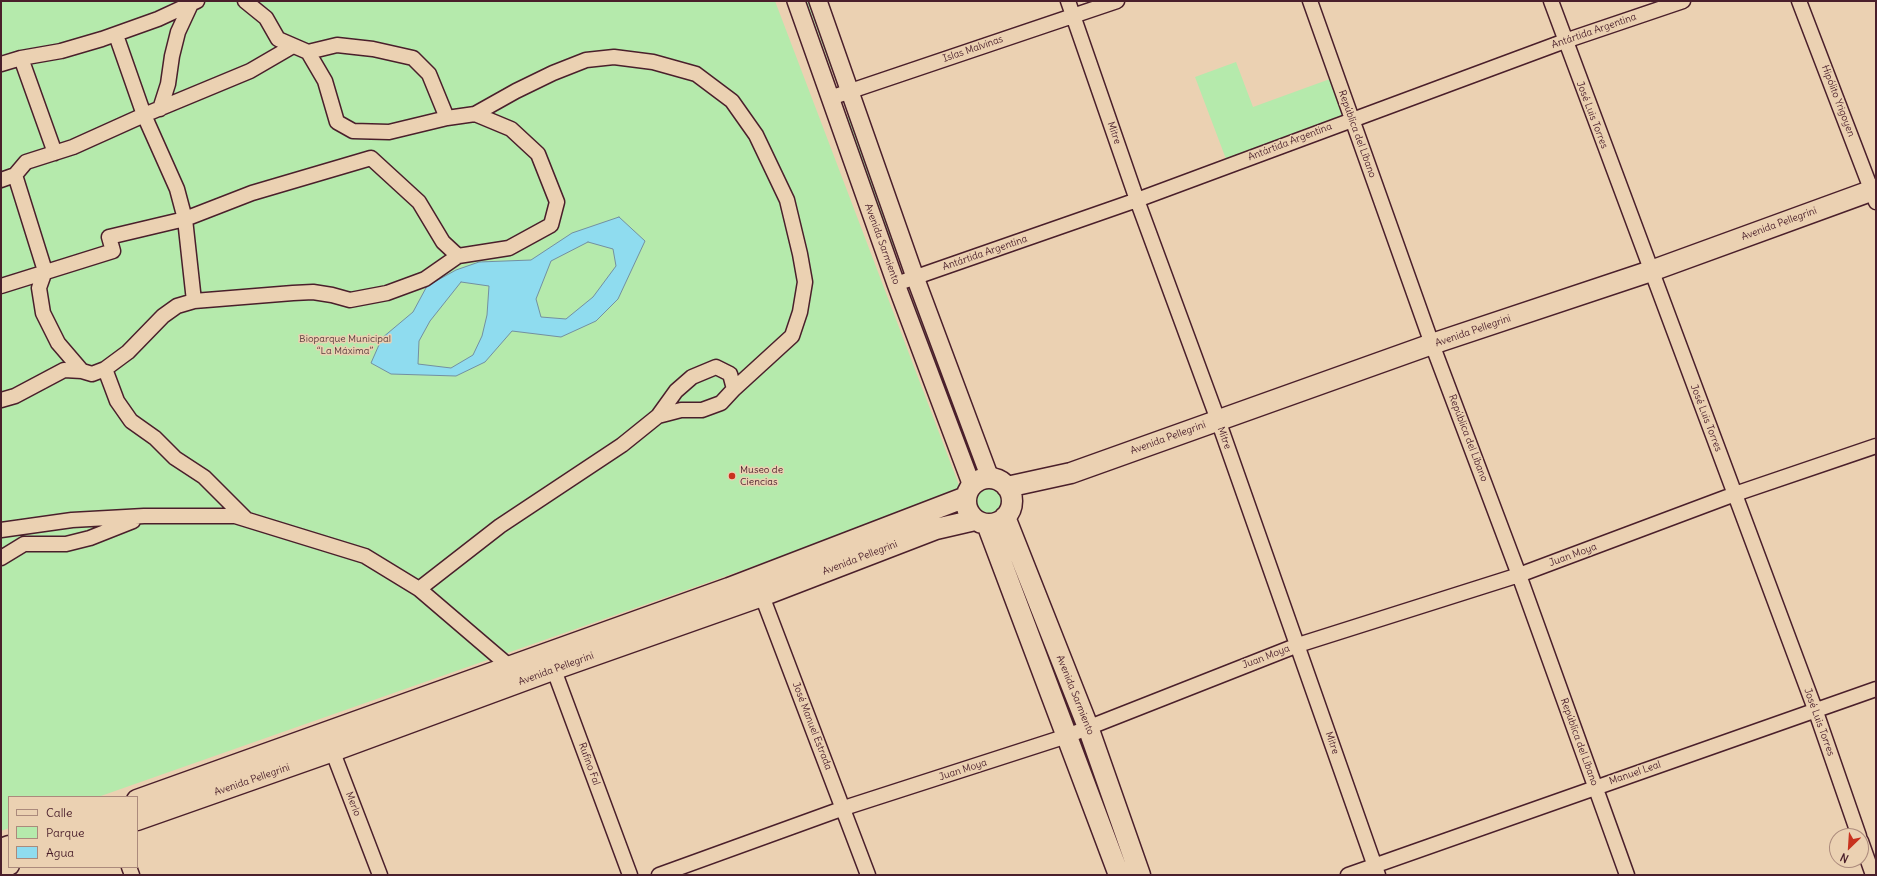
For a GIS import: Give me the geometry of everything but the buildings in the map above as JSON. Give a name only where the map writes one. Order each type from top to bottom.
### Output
[{"type":"main road","name":"Avenida Pellegrini","points":[[138,800],[509,666],[551,661],[762,596],[936,529],[994,518],[1071,473],[1432,344],[1651,271],[1875,193]]},
{"type":"main road","name":"Avenida Pellegrini","points":[[998,483],[1071,473]]},
{"type":"main road","points":[[979,480],[998,483],[1012,501],[994,518],[968,512],[969,491],[979,480]]},
{"type":"main road","name":"Avenida Pellegrini","points":[[138,820],[333,751],[969,491]]},
{"type":"main road","points":[[994,518],[1067,736],[1119,875]]},
{"type":"main road","name":"Avenida Sarmiento","points":[[994,518],[1088,727],[1140,875]]},
{"type":"street","points":[[245,1],[266,18],[278,39],[308,52],[337,45],[373,49],[413,58],[429,74],[447,118]]},
{"type":"street","name":"Avenida Sarmiento","points":[[796,1],[969,491]]},
{"type":"street","name":"Avenida Sarmiento","points":[[818,1],[915,277],[998,483]]},
{"type":"street","name":"Mitre","points":[[1068,1],[1137,200],[1218,420],[1298,645],[1376,870]]},
{"type":"street","name":"Islas Malvinas","points":[[830,98],[1116,1]]},
{"type":"street","name":"República del Líbano","points":[[1310,1],[1432,344],[1519,575],[1627,875]]},
{"type":"street","name":"José Luis Torres","points":[[1551,1],[1815,709],[1856,828]]},
{"type":"street","name":"Antártida Argentina","points":[[896,284],[1137,200],[1565,41],[1683,1]]},
{"type":"street","name":"Hipólito Yrigoyen","points":[[1799,1],[1875,193]]},
{"type":"street","points":[[160,109],[168,84],[172,56],[178,32],[194,2]]},
{"type":"street","points":[[1,64],[21,58],[61,51],[116,35],[158,20],[194,2]]},
{"type":"street","points":[[116,35],[144,114],[177,189],[185,219],[194,301]]},
{"type":"street","points":[[1,180],[15,175],[26,162],[73,147],[144,114],[160,109],[250,70],[293,46]]},
{"type":"street","points":[[308,52],[325,81],[337,122],[353,131],[389,132],[447,118],[475,114],[516,91],[553,73],[586,60],[614,57],[653,62],[696,74],[732,101],[756,135],[786,200],[800,254],[805,282],[800,312],[792,336],[734,389],[721,403],[702,410],[681,410],[658,416]]},
{"type":"street","points":[[21,58],[55,153]]},
{"type":"street","points":[[1,400],[15,396],[64,370],[82,371],[92,374],[105,369],[128,352],[162,316],[177,306],[194,301],[313,292],[350,300],[386,293],[425,279],[458,256],[509,248],[551,224],[558,202],[538,154],[511,129],[475,114]]},
{"type":"street","points":[[1,286],[113,251],[109,237],[185,219],[252,193],[371,158],[419,202],[443,242],[458,256]]},
{"type":"street","points":[[15,175],[45,271],[38,288],[42,312],[58,342],[82,371]]},
{"type":"street","points":[[419,589],[500,526],[622,445],[658,416],[676,391],[692,377],[716,367],[730,374],[734,389]]},
{"type":"street","points":[[105,369],[117,401],[131,421],[155,438],[175,458],[204,477],[246,519]]},
{"type":"street","name":"Juan Moya","points":[[659,875],[844,808],[1067,736],[1298,645],[1519,575],[1735,494],[1876,446]]},
{"type":"street","points":[[1,558],[24,544],[66,544],[90,538],[144,516]]},
{"type":"street","points":[[1,530],[72,520],[144,516],[235,516],[365,556],[419,589],[509,666]]},
{"type":"street","name":"José Manuel Estrada","points":[[755,578],[844,808],[868,875]]},
{"type":"street","name":"Rufino Fal","points":[[551,661],[630,875]]},
{"type":"street","name":"Manuel Leal","points":[[1348,875],[1376,870],[1596,787],[1815,709],[1876,689]]},
{"type":"street","name":"Merlo","points":[[325,733],[380,875]]},
{"type":"street","points":[[1869,864],[1873,875]]},
{"type":"green space","name":"Bioparque Municipal “La Máxima”","points":[[1,1],[775,1],[962,493],[101,796],[8,796],[8,828],[1,831]]},
{"type":"green space","points":[[802,1],[809,1],[833,68],[831,69],[812,16]]},
{"type":"green space","points":[[1236,62],[1253,107],[1330,79],[1343,116],[1226,159],[1195,77]]},
{"type":"green space","points":[[851,116],[898,249],[891,251],[844,118]]},
{"type":"green space","points":[[914,303],[934,356],[944,369],[981,470],[974,472],[912,304]]},
{"type":"green space","points":[[988,487],[998,491],[1002,501],[998,511],[988,515],[978,511],[974,501],[978,491]]},
{"type":"green space","points":[[1001,531],[1070,710],[1067,711],[998,532]]},
{"type":"green space","points":[[1088,750],[1132,875],[1129,875],[1085,751]]},
{"type":"water","points":[[619,217],[645,241],[618,299],[596,321],[561,337],[512,331],[485,362],[456,376],[391,374],[371,363],[382,338],[413,312],[427,286],[456,270],[479,262],[531,260],[572,233]],"holes":[[[588,242],[613,249],[616,266],[593,297],[566,319],[541,317],[536,299],[551,261]],[[461,282],[489,286],[487,315],[482,336],[473,355],[451,368],[418,364],[419,341],[430,321]]]},
{"type":"place","name":"Museo de Ciencias","points":[[732,476]]}]
